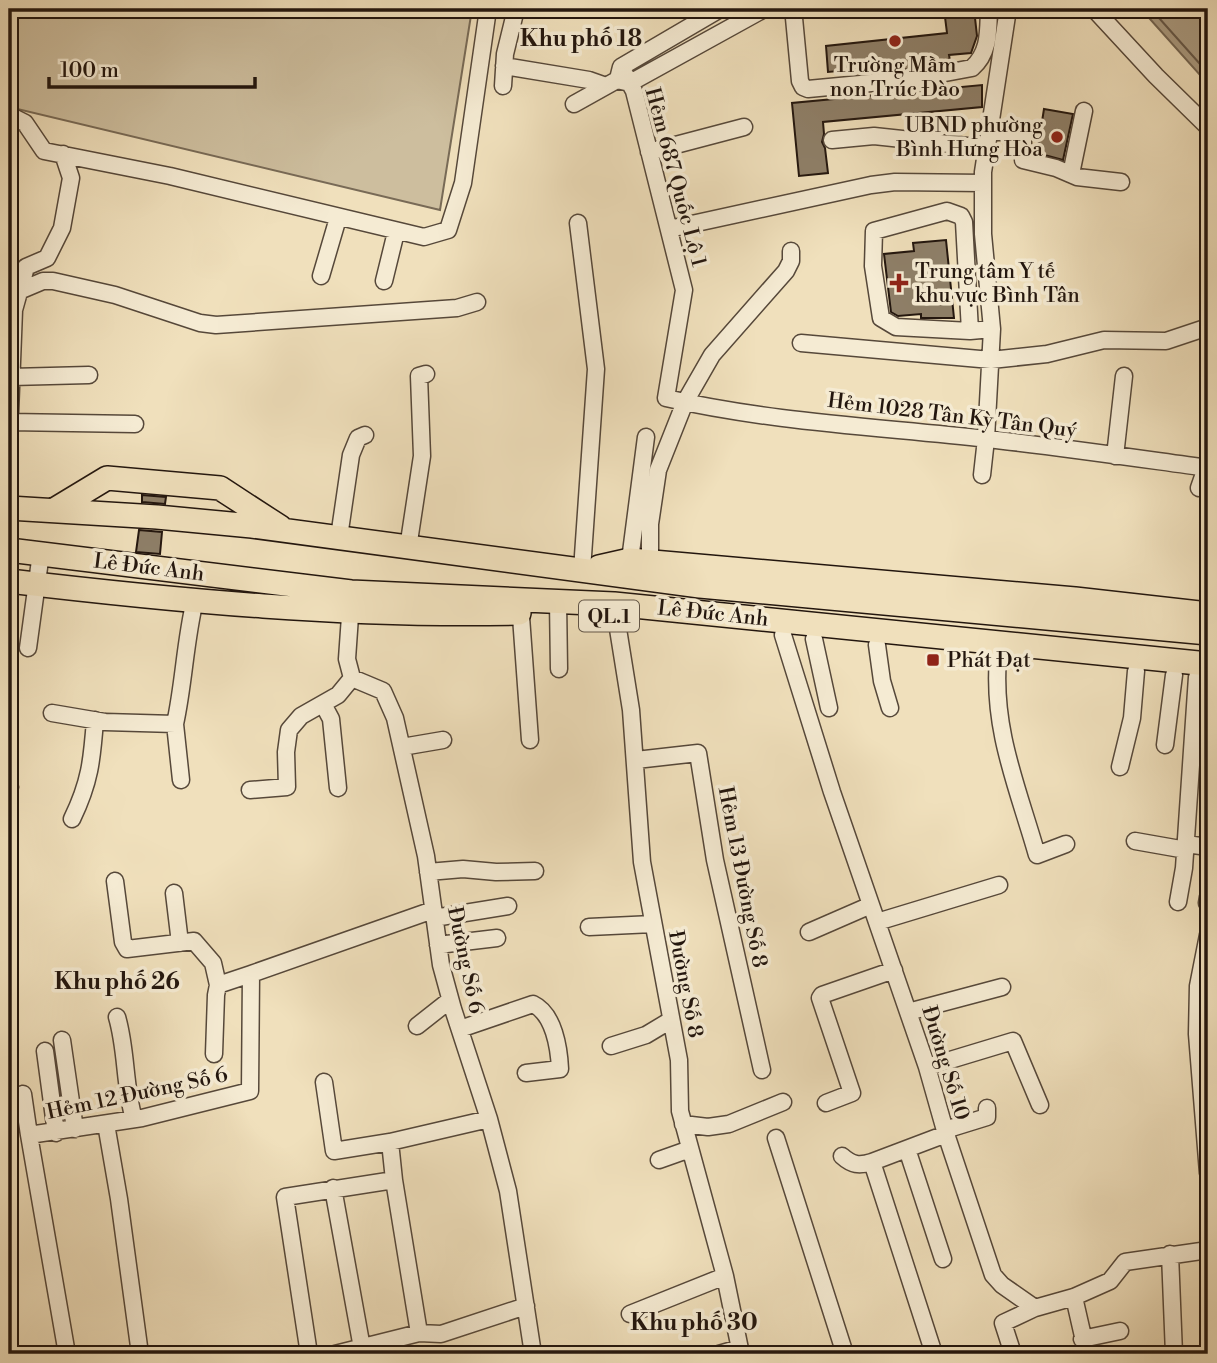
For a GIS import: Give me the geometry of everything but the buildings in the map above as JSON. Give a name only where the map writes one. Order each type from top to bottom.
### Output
[{"type":"highway","name":"Lê Đức Anh","points":[[54,510],[107,478],[220,488],[289,532]]},
{"type":"highway","name":"Lê Đức Anh","points":[[9,508],[157,517],[340,537],[700,586],[1208,614]]},
{"type":"highway","name":"Lê Đức Anh","points":[[9,550],[351,601]]},
{"type":"highway","name":"Lê Đức Anh","points":[[640,561],[1028,606],[1208,633]]},
{"type":"highway","name":"QL.1","points":[[582,570],[640,561]]},
{"type":"highway","name":"Lê Đức Anh","points":[[9,581],[259,606],[351,601],[615,610],[1205,673]]},
{"type":"highway","name":"Lê Đức Anh","points":[[615,610],[814,639],[1174,675],[1205,673]]},
{"type":"street","points":[[9,115],[25,123],[44,151],[170,176],[424,237],[448,230],[463,183],[488,9]]},
{"type":"street","points":[[503,86],[509,35],[516,9]]},
{"type":"street","points":[[504,66],[589,80],[619,79],[671,38],[720,9]]},
{"type":"street","points":[[574,104],[619,79],[681,54],[764,9]]},
{"type":"street","points":[[796,9],[794,18],[800,81],[803,87],[808,89],[914,79],[972,68],[987,49],[989,9]]},
{"type":"street","points":[[982,475],[992,329],[983,234],[983,183],[987,140],[1008,9]]},
{"type":"street","points":[[1094,9],[1208,127]]},
{"type":"street","points":[[671,38],[681,54]]},
{"type":"street","name":"Hẻm 687 Quốc Lộ 1","points":[[619,79],[634,91],[684,290],[666,398],[688,403]]},
{"type":"street","points":[[1071,174],[1084,111]]},
{"type":"street","points":[[649,152],[744,127]]},
{"type":"street","points":[[832,140],[874,136],[987,140],[1010,132],[1023,136],[1023,160],[1071,174],[1121,183]]},
{"type":"street","points":[[9,439],[11,346],[18,292],[26,267],[47,258],[62,228],[71,178],[63,154]]},
{"type":"street","points":[[668,229],[871,185],[895,182],[983,183]]},
{"type":"street","points":[[970,331],[964,222],[961,216],[947,211],[874,231],[873,266],[881,318],[895,327],[970,331],[992,329]]},
{"type":"street","points":[[321,276],[338,218]]},
{"type":"street","points":[[578,223],[596,369],[582,570]]},
{"type":"street","points":[[384,281],[396,232]]},
{"type":"street","points":[[640,561],[650,524],[658,470],[700,374],[717,348],[786,271],[791,261],[791,251]]},
{"type":"street","points":[[18,292],[43,281],[52,281],[115,295],[200,323],[216,325],[457,308],[477,302]]},
{"type":"street","points":[[801,343],[991,360],[1048,354],[1104,340],[1166,341],[1208,327]]},
{"type":"street","points":[[408,548],[422,456],[418,376],[426,374]]},
{"type":"street","points":[[11,377],[89,375]]},
{"type":"street","points":[[1115,456],[1124,376]]},
{"type":"street","name":"Hẻm 1028 Tân Kỳ Tân Quý","points":[[688,403],[1207,468]]},
{"type":"street","points":[[9,422],[135,424]]},
{"type":"street","points":[[340,537],[351,455],[358,438],[365,435]]},
{"type":"street","points":[[640,561],[646,437]]},
{"type":"street","points":[[1199,488],[1207,468]]},
{"type":"street","points":[[28,648],[41,554]]},
{"type":"street","points":[[181,780],[175,724],[195,600]]},
{"type":"street","points":[[250,790],[287,787],[286,752],[289,730],[301,716],[338,695],[352,678],[347,659],[351,601]]},
{"type":"street","points":[[520,607],[530,740]]},
{"type":"street","points":[[559,607],[559,669]]},
{"type":"street","name":"Đường Số 8","points":[[615,610],[631,710],[642,862],[679,1060],[680,1111],[725,1276],[741,1351]]},
{"type":"street","name":"Đường Số 10","points":[[783,635],[832,792],[927,1067],[993,1275],[1002,1285],[1035,1308]]},
{"type":"street","points":[[814,639],[829,708]]},
{"type":"street","points":[[877,645],[882,681],[891,708]]},
{"type":"street","points":[[998,658],[996,691],[1003,748],[1037,855],[1066,844]]},
{"type":"street","points":[[1120,767],[1132,718],[1136,671]]},
{"type":"street","points":[[1178,902],[1205,673]]},
{"type":"street","points":[[1165,745],[1174,675]]},
{"type":"street","name":"Đường Số 6","points":[[352,678],[383,691],[395,718],[428,872],[438,945],[450,1000],[489,1119],[508,1191],[533,1354]]},
{"type":"street","points":[[323,704],[331,719],[338,788]]},
{"type":"street","points":[[52,713],[95,720],[175,724]]},
{"type":"street","points":[[72,819],[86,791],[93,755],[95,720]]},
{"type":"street","points":[[402,747],[443,740]]},
{"type":"street","name":"Hẻm 13 Đường Số 8","points":[[636,761],[698,753],[715,860],[762,1070]]},
{"type":"street","points":[[1135,841],[1208,847]]},
{"type":"street","points":[[428,872],[463,869],[507,873],[535,872]]},
{"type":"street","points":[[115,880],[122,942],[127,949],[194,941],[213,963],[218,985],[214,1054]]},
{"type":"street","points":[[877,922],[999,885]]},
{"type":"street","points":[[174,893],[180,943]]},
{"type":"street","points":[[809,932],[872,905]]},
{"type":"street","points":[[218,985],[433,914],[508,906]]},
{"type":"street","points":[[589,927],[653,924]]},
{"type":"street","points":[[1208,935],[1196,1034],[1208,1173]]},
{"type":"street","points":[[438,945],[497,938]]},
{"type":"street","points":[[827,1104],[852,1093],[820,998],[894,970]]},
{"type":"street","name":"Hẻm 12 Đường Số 6","points":[[67,1354],[29,1135],[134,1119],[250,1091],[251,974]]},
{"type":"street","points":[[908,1012],[1002,987]]},
{"type":"street","points":[[417,1026],[450,1000]]},
{"type":"street","points":[[460,1029],[533,1004],[541,1008],[552,1031],[560,1069],[526,1073]]},
{"type":"street","points":[[117,1017],[122,1032],[127,1096],[134,1119]]},
{"type":"street","points":[[611,1046],[646,1035],[671,1020]]},
{"type":"street","points":[[62,1040],[75,1129]]},
{"type":"street","points":[[927,1067],[1013,1041],[1040,1105]]},
{"type":"street","points":[[46,1051],[56,1133]]},
{"type":"street","points":[[324,1082],[334,1151],[390,1142],[489,1119]]},
{"type":"street","points":[[23,1094],[29,1135]]},
{"type":"street","points":[[683,1124],[708,1127],[729,1124],[783,1102]]},
{"type":"street","points":[[842,1156],[852,1164],[863,1165],[987,1117],[987,1108]]},
{"type":"street","points":[[9,1120],[26,1118]]},
{"type":"street","points":[[106,1124],[140,1354]]},
{"type":"street","points":[[776,1138],[845,1354]]},
{"type":"street","points":[[390,1142],[419,1333]]},
{"type":"street","points":[[659,1160],[690,1149]]},
{"type":"street","points":[[907,1149],[943,1259]]},
{"type":"street","points":[[872,1162],[934,1354]]},
{"type":"street","points":[[309,1354],[285,1197],[394,1180]]},
{"type":"street","points":[[333,1188],[362,1348]]},
{"type":"street","points":[[1013,1354],[1003,1323],[1035,1308],[1074,1297],[1110,1281],[1125,1262],[1208,1250]]},
{"type":"street","points":[[1170,1254],[1174,1354]]},
{"type":"street","points":[[630,1314],[725,1276]]},
{"type":"street","points":[[1074,1297],[1084,1347],[1120,1331]]},
{"type":"street","points":[[335,1354],[362,1348],[389,1348],[419,1333],[441,1334],[526,1306]]},
{"type":"street","points":[[719,1354],[741,1351]]},
{"type":"shaded area","points":[[9,9],[472,9],[440,210],[9,107]]},
{"type":"water","points":[[1141,9],[1200,9],[1208,17],[1208,84]]},
{"type":"place","name":"Trường Mầm non Trúc Đào","points":[[895,41]]},
{"type":"place","name":"UBND phường Bình Hưng Hòa","points":[[1057,137]]},
{"type":"place","name":"Trung tâm Y tế khu vực Bình Tân","points":[[899,283]]},
{"type":"place","name":"Phát Đạt","points":[[933,660]]},
{"type":"district","name":"Khu phố 18","points":[[581,38]]},
{"type":"district","name":"Khu phố 26","points":[[117,981]]},
{"type":"district","name":"Khu phố 30","points":[[694,1322]]}]
